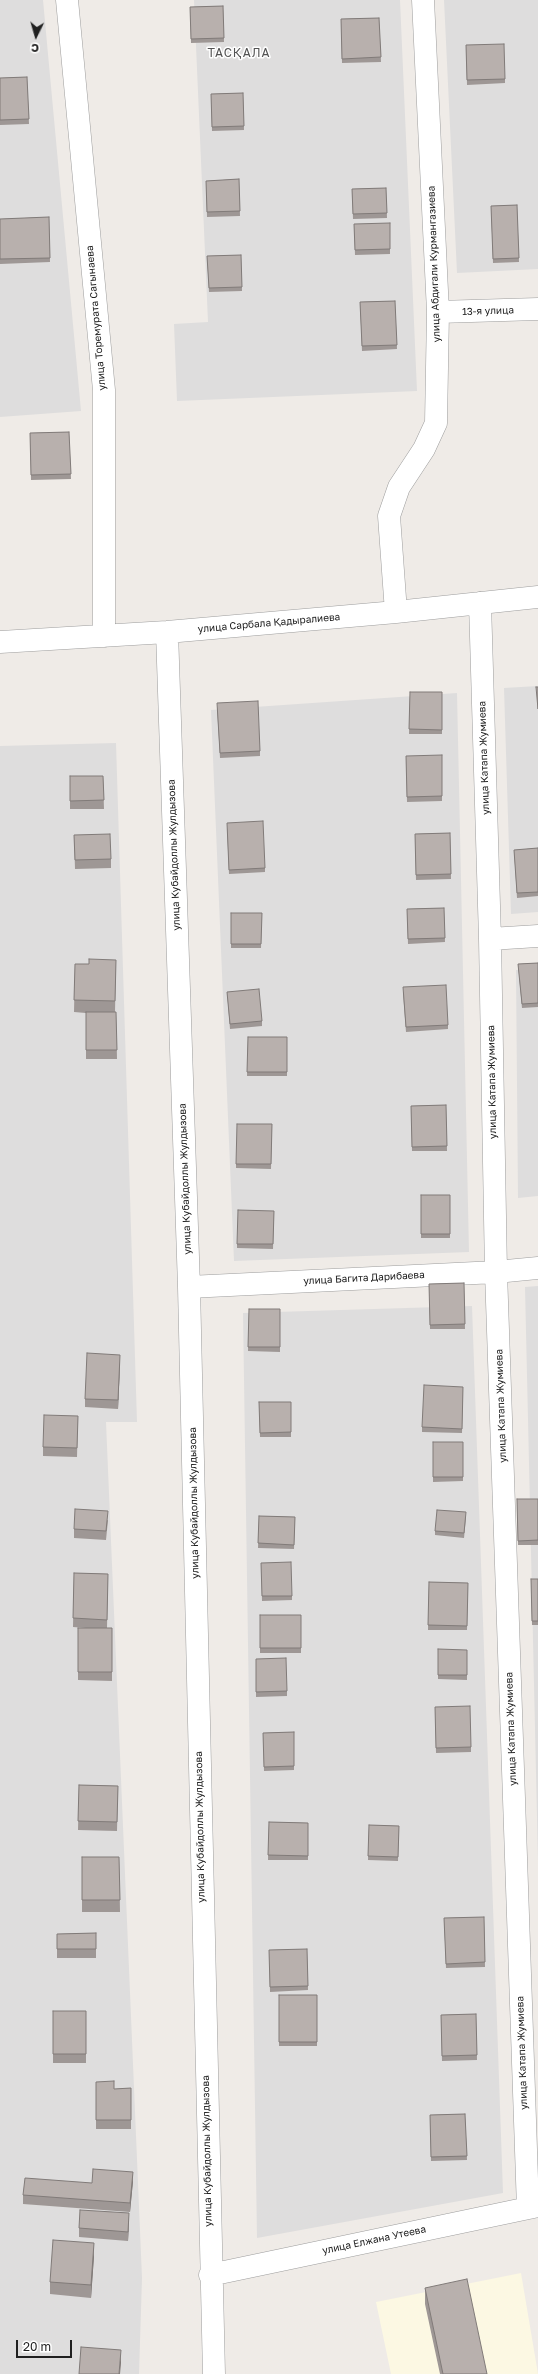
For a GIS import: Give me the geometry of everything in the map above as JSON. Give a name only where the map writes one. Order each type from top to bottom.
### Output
[{"type":"street","name":"улица Торемурата Сагынаева","points":[[67,0],[104,390],[104,636]]},
{"type":"street","name":"улица Абдигали Курмангазиева","points":[[396,612],[389,516],[400,487],[424,449],[436,423],[438,312],[423,0]]},
{"type":"street","name":"13-я улица","points":[[438,312],[538,309]]},
{"type":"street","name":"улица Сарбала Қадыралиева","points":[[0,642],[167,632],[396,612],[538,597]]},
{"type":"street","name":"улица Катапа Жумиева","points":[[480,603],[490,939],[496,1272],[533,2207]]},
{"type":"street","name":"улица Кубайдоллы Жулдызова","points":[[167,632],[189,1287],[210,2275],[214,2374]]},
{"type":"street","points":[[490,939],[538,936]]},
{"type":"street","name":"улица Багита Дарибаева","points":[[189,1287],[496,1272],[538,1268]]},
{"type":"street","name":"улица Елжана Утеева","points":[[210,2275],[533,2207]]},
{"type":"shaded area","points":[[0,0],[43,0],[81,411],[0,417]]},
{"type":"shaded area","points":[[194,0],[400,0],[417,391],[177,401],[174,324],[208,322]]},
{"type":"shaded area","points":[[444,0],[538,0],[538,269],[457,273]]},
{"type":"shaded area","points":[[538,686],[538,912],[511,914],[504,688]]},
{"type":"shaded area","points":[[457,693],[469,1252],[234,1261],[211,710]]},
{"type":"shaded area","points":[[116,743],[137,1422],[106,1422],[142,2278],[139,2374],[0,2374],[0,746]]},
{"type":"shaded area","points":[[538,968],[538,1196],[518,1198],[516,970]]},
{"type":"shaded area","points":[[538,1286],[538,1861],[525,1287]]},
{"type":"shaded area","points":[[472,1306],[503,2193],[257,2238],[243,1313]]},
{"type":"shaded area","points":[[521,2273],[538,2374],[391,2374],[376,2302]]},
{"type":"building","points":[[223,6],[224,38],[191,39],[190,7]]},
{"type":"building","points":[[379,18],[381,57],[342,59],[341,19]]},
{"type":"building","points":[[504,44],[505,79],[467,80],[466,45]]},
{"type":"building","points":[[27,77],[29,119],[0,120],[0,78]]},
{"type":"building","points":[[243,93],[244,126],[212,127],[211,94]]},
{"type":"building","points":[[239,179],[240,211],[207,212],[206,181]]},
{"type":"building","points":[[386,188],[387,213],[353,214],[352,189]]},
{"type":"building","points":[[517,205],[519,258],[493,259],[491,206]]},
{"type":"building","points":[[49,217],[50,258],[0,259],[0,219]]},
{"type":"building","points":[[390,223],[390,249],[355,250],[354,224]]},
{"type":"building","points":[[241,255],[242,287],[209,288],[207,256]]},
{"type":"building","points":[[395,301],[397,345],[362,346],[360,302]]},
{"type":"building","points":[[69,432],[71,474],[31,475],[30,433]]},
{"type":"building","points":[[536,687],[538,687],[538,709]]},
{"type":"building","points":[[410,692],[442,692],[442,730],[409,729]]},
{"type":"building","points":[[258,701],[260,751],[220,753],[217,703]]},
{"type":"building","points":[[442,755],[442,796],[407,797],[406,756]]},
{"type":"building","points":[[70,776],[103,776],[104,800],[70,801]]},
{"type":"building","points":[[263,821],[265,868],[229,870],[227,823]]},
{"type":"building","points":[[450,833],[451,874],[416,875],[415,834]]},
{"type":"building","points":[[110,834],[111,859],[75,860],[74,835]]},
{"type":"building","points":[[538,848],[538,892],[517,893],[514,850]]},
{"type":"building","points":[[444,908],[445,938],[408,939],[407,909]]},
{"type":"building","points":[[231,913],[262,913],[261,944],[231,944]]},
{"type":"building","points":[[89,959],[116,960],[115,1001],[74,1000],[75,964],[89,964]]},
{"type":"building","points":[[538,963],[538,1003],[522,1004],[518,964]]},
{"type":"building","points":[[446,985],[448,1025],[406,1027],[403,987]]},
{"type":"building","points":[[259,989],[262,1021],[230,1024],[227,992]]},
{"type":"building","points":[[86,1012],[116,1012],[117,1050],[86,1050]]},
{"type":"building","points":[[248,1037],[287,1037],[287,1072],[247,1072]]},
{"type":"building","points":[[446,1105],[447,1146],[412,1147],[411,1106]]},
{"type":"building","points":[[237,1124],[272,1124],[271,1164],[236,1164]]},
{"type":"building","points":[[421,1195],[450,1195],[450,1234],[421,1234]]},
{"type":"building","points":[[238,1210],[274,1211],[273,1244],[237,1244]]},
{"type":"building","points":[[464,1283],[465,1324],[430,1325],[429,1284]]},
{"type":"building","points":[[249,1309],[280,1309],[280,1347],[248,1347]]},
{"type":"building","points":[[87,1353],[120,1355],[118,1400],[85,1399]]},
{"type":"building","points":[[424,1385],[463,1387],[462,1429],[422,1427]]},
{"type":"building","points":[[259,1402],[291,1402],[291,1432],[260,1433]]},
{"type":"building","points":[[44,1415],[78,1416],[77,1448],[43,1447]]},
{"type":"building","points":[[433,1442],[463,1442],[463,1477],[433,1477]]},
{"type":"building","points":[[517,1499],[538,1499],[538,1540],[518,1541]]},
{"type":"building","points":[[75,1509],[108,1511],[106,1531],[74,1529]]},
{"type":"building","points":[[437,1510],[466,1512],[464,1533],[435,1531]]},
{"type":"building","points":[[259,1516],[295,1517],[294,1545],[258,1543]]},
{"type":"building","points":[[291,1562],[292,1596],[262,1596],[261,1563]]},
{"type":"building","points":[[74,1573],[108,1574],[107,1620],[73,1618]]},
{"type":"building","points":[[531,1579],[538,1579],[538,1621],[532,1621]]},
{"type":"building","points":[[429,1582],[468,1583],[467,1626],[428,1625]]},
{"type":"building","points":[[260,1615],[301,1615],[301,1648],[260,1648]]},
{"type":"building","points":[[78,1628],[112,1628],[112,1672],[78,1672]]},
{"type":"building","points":[[438,1649],[467,1650],[467,1675],[438,1675]]},
{"type":"building","points":[[286,1658],[287,1691],[256,1692],[256,1659]]},
{"type":"building","points":[[470,1706],[471,1747],[436,1748],[435,1707]]},
{"type":"building","points":[[294,1732],[294,1766],[264,1767],[263,1733]]},
{"type":"building","points":[[79,1785],[118,1786],[117,1822],[78,1821]]},
{"type":"building","points":[[269,1822],[308,1823],[308,1856],[268,1855]]},
{"type":"building","points":[[369,1825],[399,1826],[398,1857],[368,1856]]},
{"type":"building","points":[[82,1857],[119,1857],[120,1900],[82,1900]]},
{"type":"building","points":[[484,1917],[485,1962],[446,1964],[444,1918]]},
{"type":"building","points":[[96,1933],[96,1949],[57,1949],[57,1934]]},
{"type":"building","points":[[307,1949],[308,1986],[270,1987],[269,1950]]},
{"type":"building","points":[[279,1995],[317,1995],[317,2042],[279,2042]]},
{"type":"building","points":[[53,2011],[86,2011],[86,2054],[53,2054]]},
{"type":"building","points":[[476,2014],[477,2055],[442,2056],[441,2015]]},
{"type":"building","points":[[114,2081],[114,2089],[131,2088],[131,2120],[96,2120],[96,2082]]},
{"type":"building","points":[[465,2114],[467,2156],[431,2157],[430,2115]]},
{"type":"building","points":[[93,2169],[133,2172],[130,2203],[23,2195],[25,2178],[92,2183]]},
{"type":"building","points":[[80,2210],[129,2213],[128,2232],[79,2228]]},
{"type":"building","points":[[53,2240],[94,2243],[91,2285],[50,2282]]},
{"type":"building","points":[[467,2279],[487,2374],[443,2374],[425,2288]]},
{"type":"building","points":[[81,2347],[121,2350],[119,2374],[79,2374]]},
{"type":"district","name":"ТАСҚАЛА","points":[[239,53]]}]
